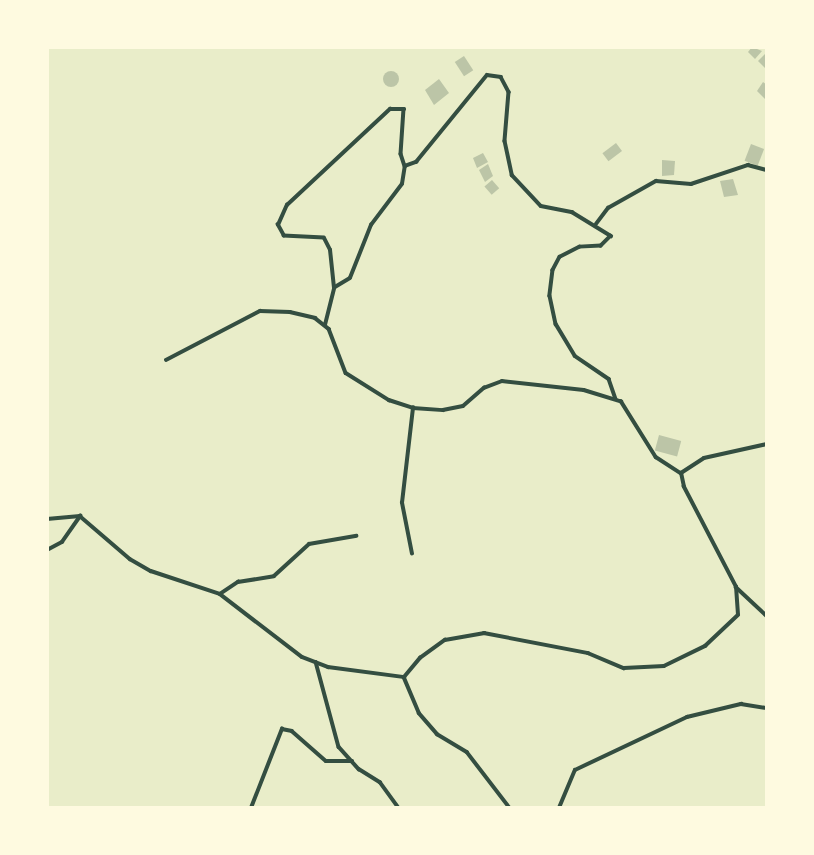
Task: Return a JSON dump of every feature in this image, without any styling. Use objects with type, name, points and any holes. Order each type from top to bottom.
[{"type":"street","points":[[405,166],[416,162],[487,75],[501,78],[509,92],[505,141],[512,175],[541,206],[572,212],[611,236],[601,246],[580,247],[560,257],[553,270],[550,296],[556,324],[575,356],[609,379],[616,399],[656,457],[681,473],[684,487],[736,587],[767,616]]},
{"type":"street","points":[[334,288],[350,278],[371,225],[402,184],[405,166],[401,155],[404,109],[390,109],[287,205],[278,225],[284,236],[324,238],[334,288],[325,325],[346,373],[390,400],[413,408],[463,406],[484,388],[502,381],[584,390],[616,399]]},
{"type":"street","points":[[595,225],[608,208],[656,181],[691,184],[748,165],[767,170]]},
{"type":"street","points":[[166,360],[260,312],[290,312],[325,325]]},
{"type":"street","points":[[412,554],[402,503],[413,408]]},
{"type":"street","points":[[681,473],[704,458],[767,443]]},
{"type":"street","points":[[47,519],[80,516],[130,559],[151,571],[220,594],[276,641],[316,662],[404,677]]},
{"type":"street","points":[[47,550],[62,542],[80,516]]},
{"type":"street","points":[[220,594],[238,582],[274,576],[309,544],[356,536]]},
{"type":"street","points":[[404,677],[420,658],[445,640],[484,633],[588,653],[624,668],[664,667],[705,646],[737,615],[736,587]]},
{"type":"street","points":[[316,662],[339,747],[352,761],[380,782],[400,808]]},
{"type":"street","points":[[404,677],[419,713],[437,734],[467,752],[510,808]]},
{"type":"street","points":[[559,808],[575,770],[687,717],[741,704],[767,708]]},
{"type":"street","points":[[250,808],[282,729],[292,731],[326,761],[352,761]]},
{"type":"building","points":[[752,47],[762,51],[755,59],[748,52]]},
{"type":"building","points":[[767,52],[767,70],[758,61]]},
{"type":"building","points":[[464,56],[473,70],[464,76],[455,62]]},
{"type":"building","points":[[391,71],[397,73],[397,85],[391,87],[385,85],[383,79],[385,73]]},
{"type":"building","points":[[439,79],[449,93],[434,105],[425,90]]},
{"type":"building","points":[[763,82],[767,85],[767,101],[757,91]]},
{"type":"building","points":[[616,143],[622,151],[608,161],[602,153]]},
{"type":"building","points":[[751,144],[764,149],[758,166],[745,161]]},
{"type":"building","points":[[483,153],[488,162],[477,168],[473,158]]},
{"type":"building","points":[[662,160],[675,161],[674,175],[662,176]]},
{"type":"building","points":[[488,164],[493,176],[485,182],[479,170]]},
{"type":"building","points":[[733,179],[738,195],[724,197],[720,181]]},
{"type":"building","points":[[492,180],[499,188],[492,195],[484,187]]},
{"type":"building","points":[[659,435],[681,441],[677,456],[655,450]]}]
